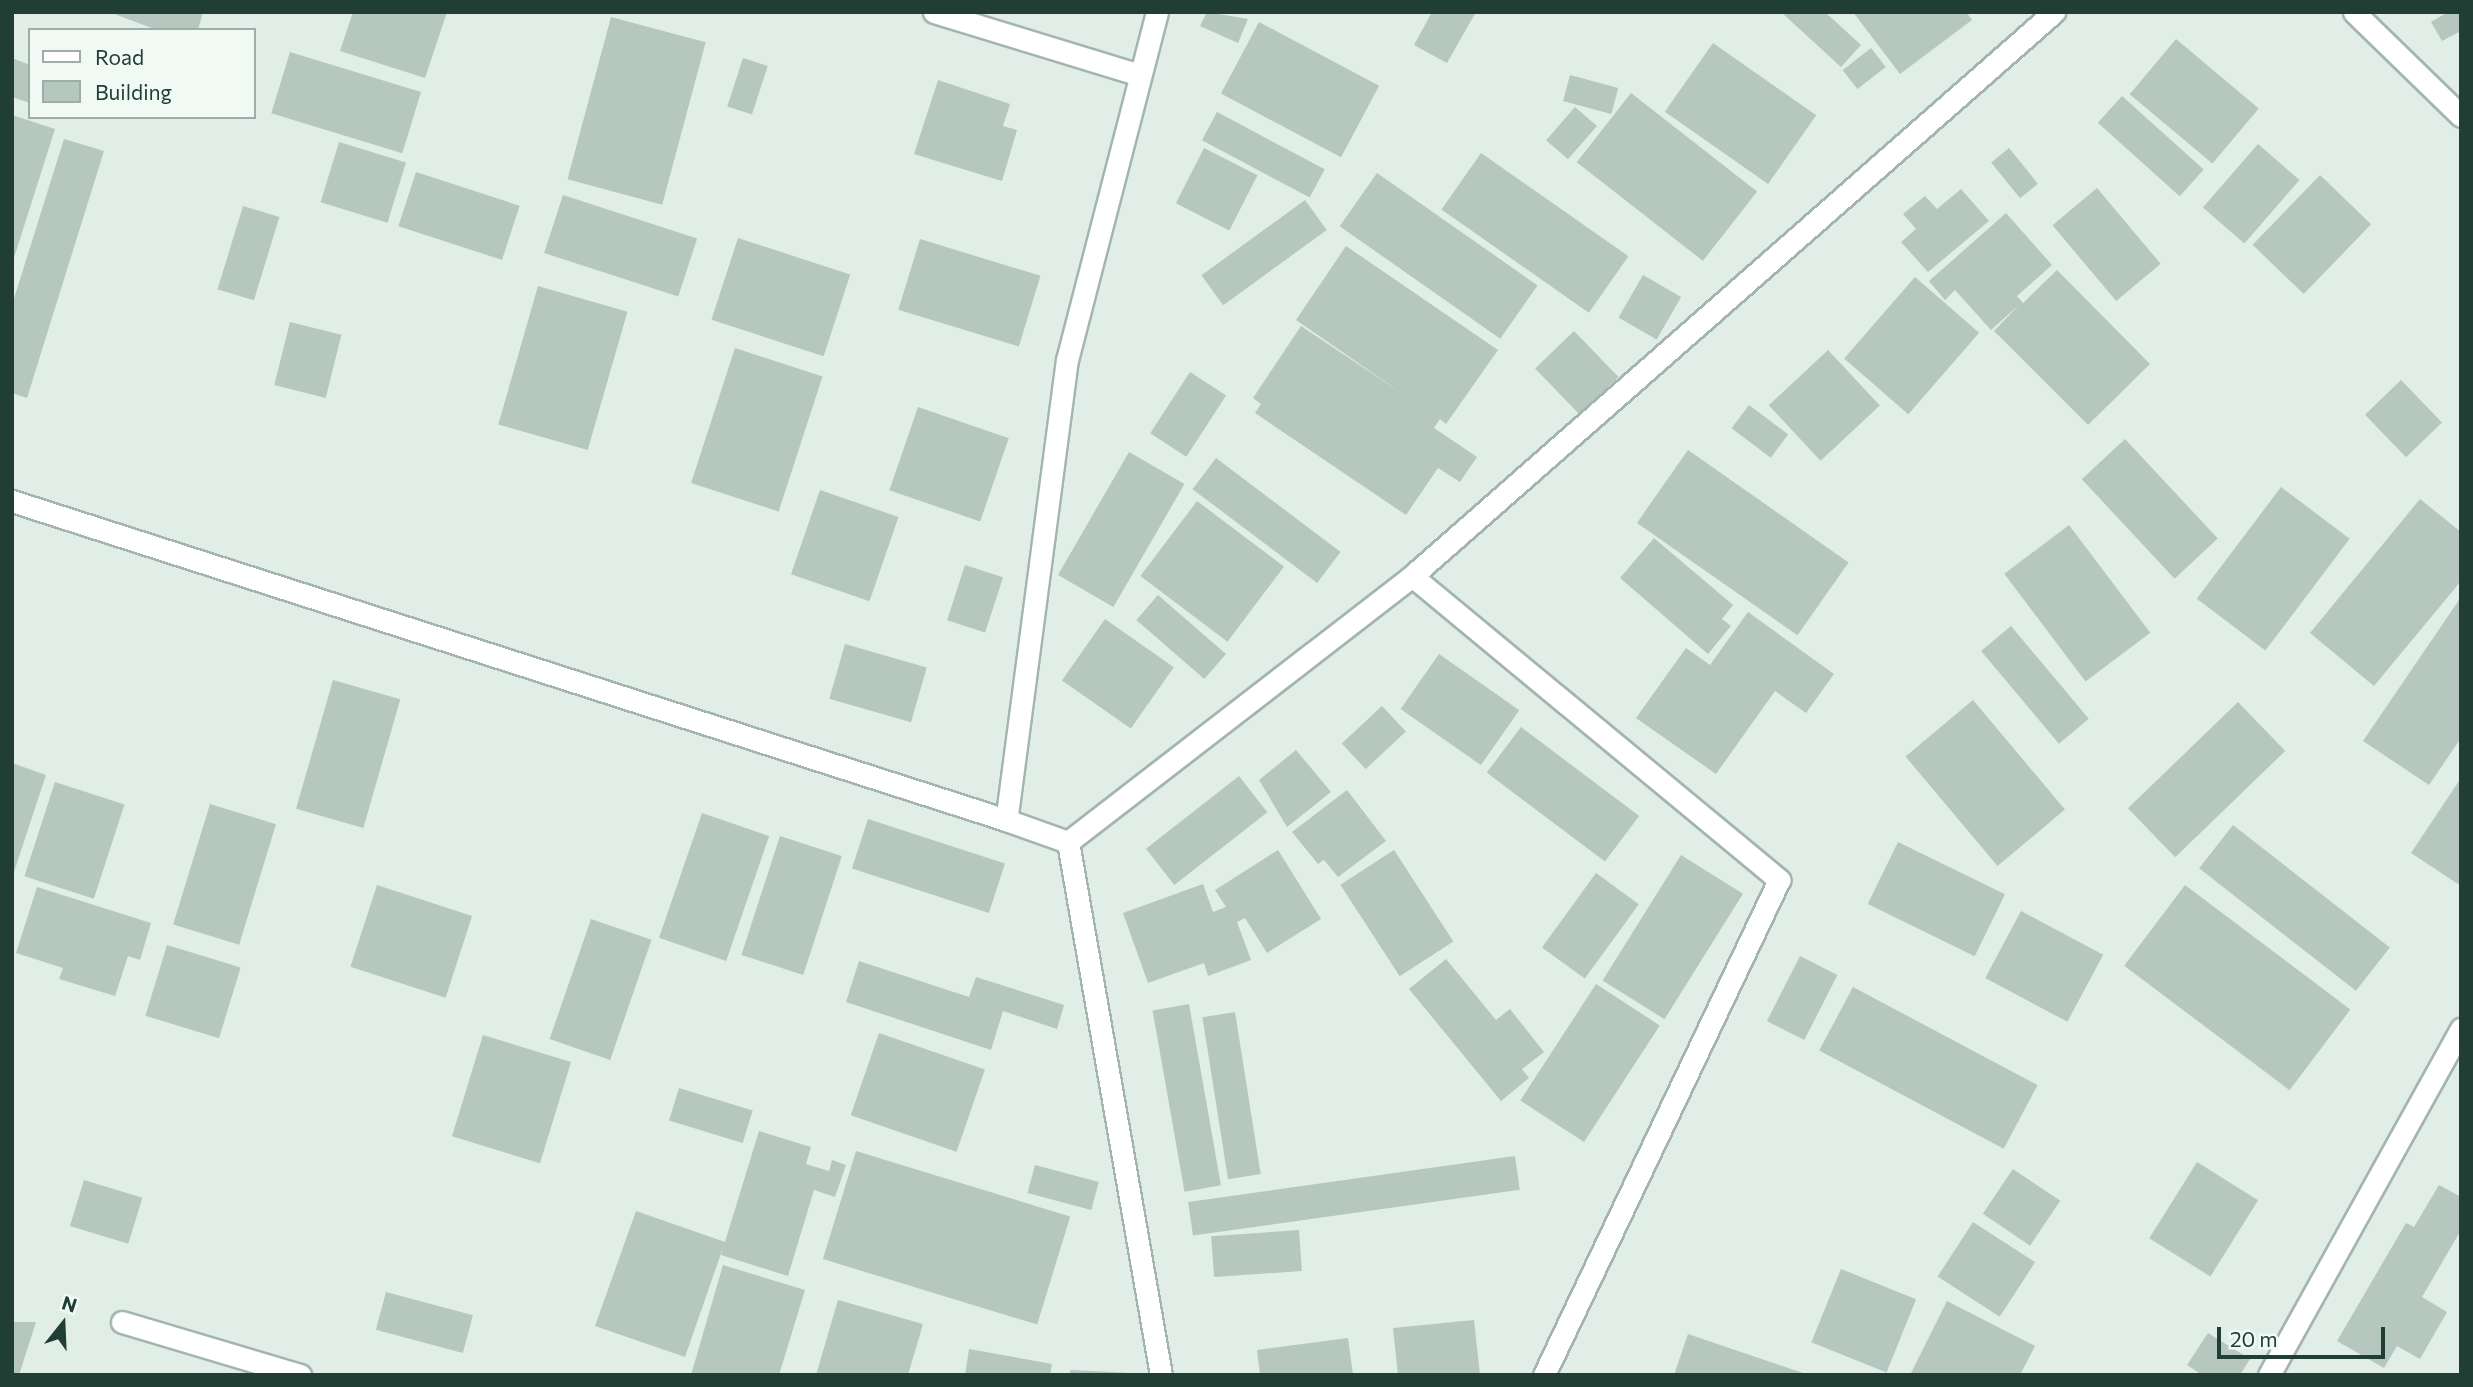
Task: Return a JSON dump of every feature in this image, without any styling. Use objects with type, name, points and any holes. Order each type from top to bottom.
[{"type":"street","points":[[934,12],[1140,75]]},
{"type":"street","points":[[1006,820],[1067,359],[1157,12]]},
{"type":"street","points":[[1068,842],[1412,576],[2054,12]]},
{"type":"street","points":[[2354,12],[2461,116]]},
{"type":"street","points":[[12,501],[1068,842]]},
{"type":"street","points":[[1412,576],[1779,880],[1544,1375]]},
{"type":"street","points":[[1068,842],[1161,1375]]},
{"type":"street","points":[[2269,1375],[2461,1029]]},
{"type":"street","points":[[122,1322],[300,1375]]},
{"type":"building","points":[[109,12],[203,12],[199,28],[152,28]]},
{"type":"building","points":[[353,12],[447,12],[425,78],[340,51]]},
{"type":"building","points":[[1207,12],[1248,19],[1238,43],[1200,26]]},
{"type":"building","points":[[1432,12],[1476,12],[1447,63],[1414,45]]},
{"type":"building","points":[[1781,12],[1825,12],[1861,45],[1841,67]]},
{"type":"building","points":[[1853,12],[1966,12],[1972,20],[1900,74]]},
{"type":"building","points":[[2448,12],[2461,12],[2461,31],[2442,41],[2431,22]]},
{"type":"building","points":[[611,17],[706,42],[662,205],[568,179]]},
{"type":"building","points":[[1259,22],[1379,86],[1341,157],[1221,94]]},
{"type":"building","points":[[2176,39],[2259,108],[2212,164],[2130,94]]},
{"type":"building","points":[[1713,43],[1816,115],[1768,184],[1665,112]]},
{"type":"building","points":[[1871,48],[1886,67],[1857,89],[1843,70]]},
{"type":"building","points":[[290,52],[421,92],[402,153],[271,113]]},
{"type":"building","points":[[12,58],[28,64],[28,102],[12,97]]},
{"type":"building","points":[[743,58],[768,66],[752,115],[727,107]]},
{"type":"building","points":[[1570,75],[1618,88],[1611,114],[1563,101]]},
{"type":"building","points":[[938,80],[1010,104],[1003,126],[1017,130],[1002,181],[914,154]]},
{"type":"building","points":[[1631,93],[1757,192],[1703,261],[1577,162]]},
{"type":"building","points":[[2122,96],[2204,170],[2180,196],[2098,123]]},
{"type":"building","points":[[1575,107],[1597,126],[1568,159],[1546,140]]},
{"type":"building","points":[[1217,112],[1325,169],[1310,198],[1202,140]]},
{"type":"building","points":[[12,115],[55,129],[13,261],[12,261]]},
{"type":"building","points":[[64,139],[104,151],[27,398],[12,393],[12,305]]},
{"type":"building","points":[[339,142],[406,162],[388,223],[321,202]]},
{"type":"building","points":[[2258,144],[2300,180],[2244,243],[2203,207]]},
{"type":"building","points":[[1204,148],[1257,175],[1229,230],[1176,203]]},
{"type":"building","points":[[2009,148],[2038,184],[2020,198],[1991,162]]},
{"type":"building","points":[[1481,153],[1628,256],[1589,313],[1441,210]]},
{"type":"building","points":[[416,172],[520,206],[502,260],[398,226]]},
{"type":"building","points":[[1377,173],[1538,285],[1500,339],[1340,226]]},
{"type":"building","points":[[2320,175],[2371,224],[2304,294],[2253,245]]},
{"type":"building","points":[[2097,188],[2161,264],[2116,301],[2053,225]]},
{"type":"building","points":[[1961,189],[1989,221],[1928,272],[1901,242],[1916,229],[1903,214],[1925,196],[1937,209]]},
{"type":"building","points":[[563,195],[697,239],[678,297],[544,253]]},
{"type":"building","points":[[1305,200],[1327,230],[1223,305],[1201,275]]},
{"type":"building","points":[[243,206],[279,217],[254,300],[218,289]]},
{"type":"building","points":[[2006,213],[2052,265],[2017,296],[2023,303],[2057,270],[2150,364],[2088,425],[1994,331],[2020,304],[1991,330],[1955,290],[1945,300],[1929,281]]},
{"type":"building","points":[[738,238],[850,274],[824,356],[711,320]]},
{"type":"building","points":[[920,239],[1040,276],[1019,347],[898,310]]},
{"type":"building","points":[[1346,246],[1498,350],[1446,424],[1440,419],[1434,428],[1477,457],[1460,482],[1438,468],[1406,515],[1255,413],[1261,404],[1253,398],[1301,326],[1403,394],[1296,320]]},
{"type":"building","points":[[1643,275],[1681,297],[1657,339],[1618,317]]},
{"type":"building","points":[[1915,277],[1979,333],[1908,414],[1844,359]]},
{"type":"building","points":[[538,286],[627,312],[588,450],[498,424]]},
{"type":"building","points":[[290,322],[341,335],[326,398],[274,385]]},
{"type":"building","points":[[1574,331],[1618,377],[1580,415],[1535,369]]},
{"type":"building","points":[[735,348],[822,376],[779,511],[691,483]]},
{"type":"building","points":[[1828,350],[1880,406],[1821,461],[1769,405]]},
{"type":"building","points":[[1190,372],[1226,395],[1186,457],[1150,433]]},
{"type":"building","points":[[2401,380],[2442,422],[2406,457],[2365,415]]},
{"type":"building","points":[[1749,405],[1788,434],[1771,458],[1732,428]]},
{"type":"building","points":[[918,407],[1009,438],[980,521],[889,490]]},
{"type":"building","points":[[2125,439],[2218,538],[2175,579],[2082,479]]},
{"type":"building","points":[[1688,450],[1849,562],[1798,635],[1637,523]]},
{"type":"building","points":[[1129,452],[1184,484],[1113,607],[1058,575]]},
{"type":"building","points":[[1216,458],[1341,552],[1317,583],[1193,489]]},
{"type":"building","points":[[2281,487],[2350,539],[2265,651],[2197,599]]},
{"type":"building","points":[[820,490],[898,517],[870,601],[791,574]]},
{"type":"building","points":[[2420,499],[2461,532],[2461,581],[2374,686],[2310,633]]},
{"type":"building","points":[[1197,501],[1284,567],[1227,642],[1140,576]]},
{"type":"building","points":[[2069,525],[2150,633],[2086,682],[2004,574]]},
{"type":"building","points":[[1654,538],[1733,605],[1722,619],[1731,626],[1708,654],[1620,578]]},
{"type":"building","points":[[965,565],[1003,577],[985,633],[947,620]]},
{"type":"building","points":[[1158,595],[1226,654],[1204,679],[1136,620]]},
{"type":"building","points":[[2461,597],[2461,738],[2429,785],[2363,741]]},
{"type":"building","points":[[1748,612],[1834,674],[1806,713],[1775,691],[1716,774],[1636,718],[1686,648],[1710,665]]},
{"type":"building","points":[[1105,619],[1174,667],[1131,729],[1062,680]]},
{"type":"building","points":[[2011,626],[2089,719],[2059,744],[1981,651]]},
{"type":"building","points":[[845,644],[927,667],[911,722],[829,699]]},
{"type":"building","points":[[1439,654],[1519,710],[1481,765],[1401,709]]},
{"type":"building","points":[[333,680],[400,699],[363,828],[296,809]]},
{"type":"building","points":[[1973,700],[2065,810],[1998,866],[1906,757]]},
{"type":"building","points":[[2238,702],[2285,751],[2175,857],[2128,808]]},
{"type":"building","points":[[1382,706],[1406,732],[1366,769],[1342,744]]},
{"type":"building","points":[[1521,727],[1639,816],[1605,862],[1487,773]]},
{"type":"building","points":[[1296,750],[1331,792],[1287,827],[1259,780]]},
{"type":"building","points":[[12,763],[46,775],[13,875],[12,875]]},
{"type":"building","points":[[1239,776],[1267,812],[1174,885],[1146,849]]},
{"type":"building","points":[[2461,778],[2461,886],[2411,853]]},
{"type":"building","points":[[55,782],[124,805],[94,899],[24,876]]},
{"type":"building","points":[[1347,790],[1386,841],[1338,877],[1324,860],[1318,864],[1292,832]]},
{"type":"building","points":[[210,804],[276,824],[239,945],[173,924]]},
{"type":"building","points":[[702,813],[769,836],[726,961],[659,938]]},
{"type":"building","points":[[868,819],[1005,863],[989,913],[852,868]]},
{"type":"building","points":[[2233,825],[2390,948],[2356,991],[2199,868]]},
{"type":"building","points":[[780,836],[842,856],[803,975],[741,955]]},
{"type":"building","points":[[1898,842],[2005,894],[1975,956],[1868,904]]},
{"type":"building","points":[[1278,850],[1321,919],[1267,953],[1245,918],[1237,922],[1251,960],[1208,976],[1204,963],[1148,983],[1123,913],[1203,884],[1213,912],[1226,907],[1215,890]]},
{"type":"building","points":[[1394,850],[1453,941],[1400,976],[1340,885]]},
{"type":"building","points":[[1681,855],[1743,894],[1664,1019],[1603,981]]},
{"type":"building","points":[[1596,873],[1639,904],[1585,979],[1542,947]]},
{"type":"building","points":[[377,885],[472,916],[446,998],[350,967]]},
{"type":"building","points":[[2185,885],[2350,1010],[2290,1090],[2124,966]]},
{"type":"building","points":[[37,887],[151,923],[140,960],[128,956],[115,996],[59,979],[63,968],[16,953]]},
{"type":"building","points":[[2021,911],[2103,955],[2067,1022],[1985,978]]},
{"type":"building","points":[[591,919],[652,940],[610,1060],[550,1039]]},
{"type":"building","points":[[167,945],[241,968],[219,1038],[145,1016]]},
{"type":"building","points":[[1800,956],[1837,975],[1804,1040],[1767,1021]]},
{"type":"building","points":[[1446,959],[1496,1020],[1510,1009],[1544,1052],[1522,1069],[1529,1078],[1501,1101],[1409,989]]},
{"type":"building","points":[[859,961],[969,997],[976,977],[1064,1005],[1057,1029],[1003,1011],[991,1050],[846,1002]]},
{"type":"building","points":[[1596,984],[1660,1025],[1584,1142],[1520,1101]]},
{"type":"building","points":[[1853,987],[2038,1085],[2004,1149],[1819,1051]]},
{"type":"building","points":[[1189,1004],[1221,1185],[1185,1192],[1153,1010]]},
{"type":"building","points":[[1235,1012],[1261,1174],[1228,1179],[1202,1017]]},
{"type":"building","points":[[879,1033],[985,1069],[957,1152],[851,1115]]},
{"type":"building","points":[[483,1035],[571,1062],[540,1163],[452,1136]]},
{"type":"building","points":[[679,1088],[753,1111],[743,1143],[669,1121]]},
{"type":"building","points":[[759,1131],[811,1147],[806,1164],[829,1171],[832,1160],[846,1165],[835,1197],[814,1190],[788,1276],[721,1255],[724,1245],[685,1357],[595,1326],[636,1211],[725,1242]]},
{"type":"building","points":[[856,1151],[1070,1216],[1037,1325],[823,1259]]},
{"type":"building","points":[[1515,1156],[1520,1190],[1193,1236],[1188,1202]]},
{"type":"building","points":[[2197,1162],[2258,1200],[2210,1276],[2149,1238]]},
{"type":"building","points":[[1035,1165],[1099,1182],[1091,1210],[1027,1193]]},
{"type":"building","points":[[2013,1169],[2060,1201],[2030,1246],[1983,1214]]},
{"type":"building","points":[[84,1180],[142,1198],[128,1244],[70,1226]]},
{"type":"building","points":[[2439,1185],[2461,1197],[2461,1230],[2422,1297],[2447,1312],[2420,1359],[2397,1346],[2384,1368],[2337,1341],[2406,1223],[2414,1227]]},
{"type":"building","points":[[1973,1222],[2035,1262],[2000,1317],[1938,1277]]},
{"type":"building","points":[[1299,1230],[1302,1271],[1214,1277],[1211,1236]]},
{"type":"building","points":[[723,1265],[805,1290],[779,1375],[691,1375]]},
{"type":"building","points":[[1841,1269],[1916,1299],[1887,1373],[1811,1342]]},
{"type":"building","points":[[386,1292],[473,1315],[463,1353],[376,1330]]},
{"type":"building","points":[[838,1300],[923,1324],[908,1375],[816,1375]]},
{"type":"building","points":[[1947,1301],[2035,1346],[2020,1375],[1910,1375]]},
{"type":"building","points":[[1474,1320],[1480,1375],[1398,1375],[1393,1328]]},
{"type":"building","points":[[12,1322],[36,1322],[19,1375],[12,1375]]},
{"type":"building","points":[[2208,1333],[2250,1359],[2240,1375],[2202,1375],[2187,1365]]},
{"type":"building","points":[[1688,1334],[1806,1374],[1674,1375]]},
{"type":"building","points":[[1348,1338],[1353,1375],[1260,1375],[1257,1350]]},
{"type":"building","points":[[969,1349],[1052,1364],[1050,1375],[965,1375]]},
{"type":"building","points":[[1070,1370],[1131,1373],[1131,1375],[1070,1375]]}]
